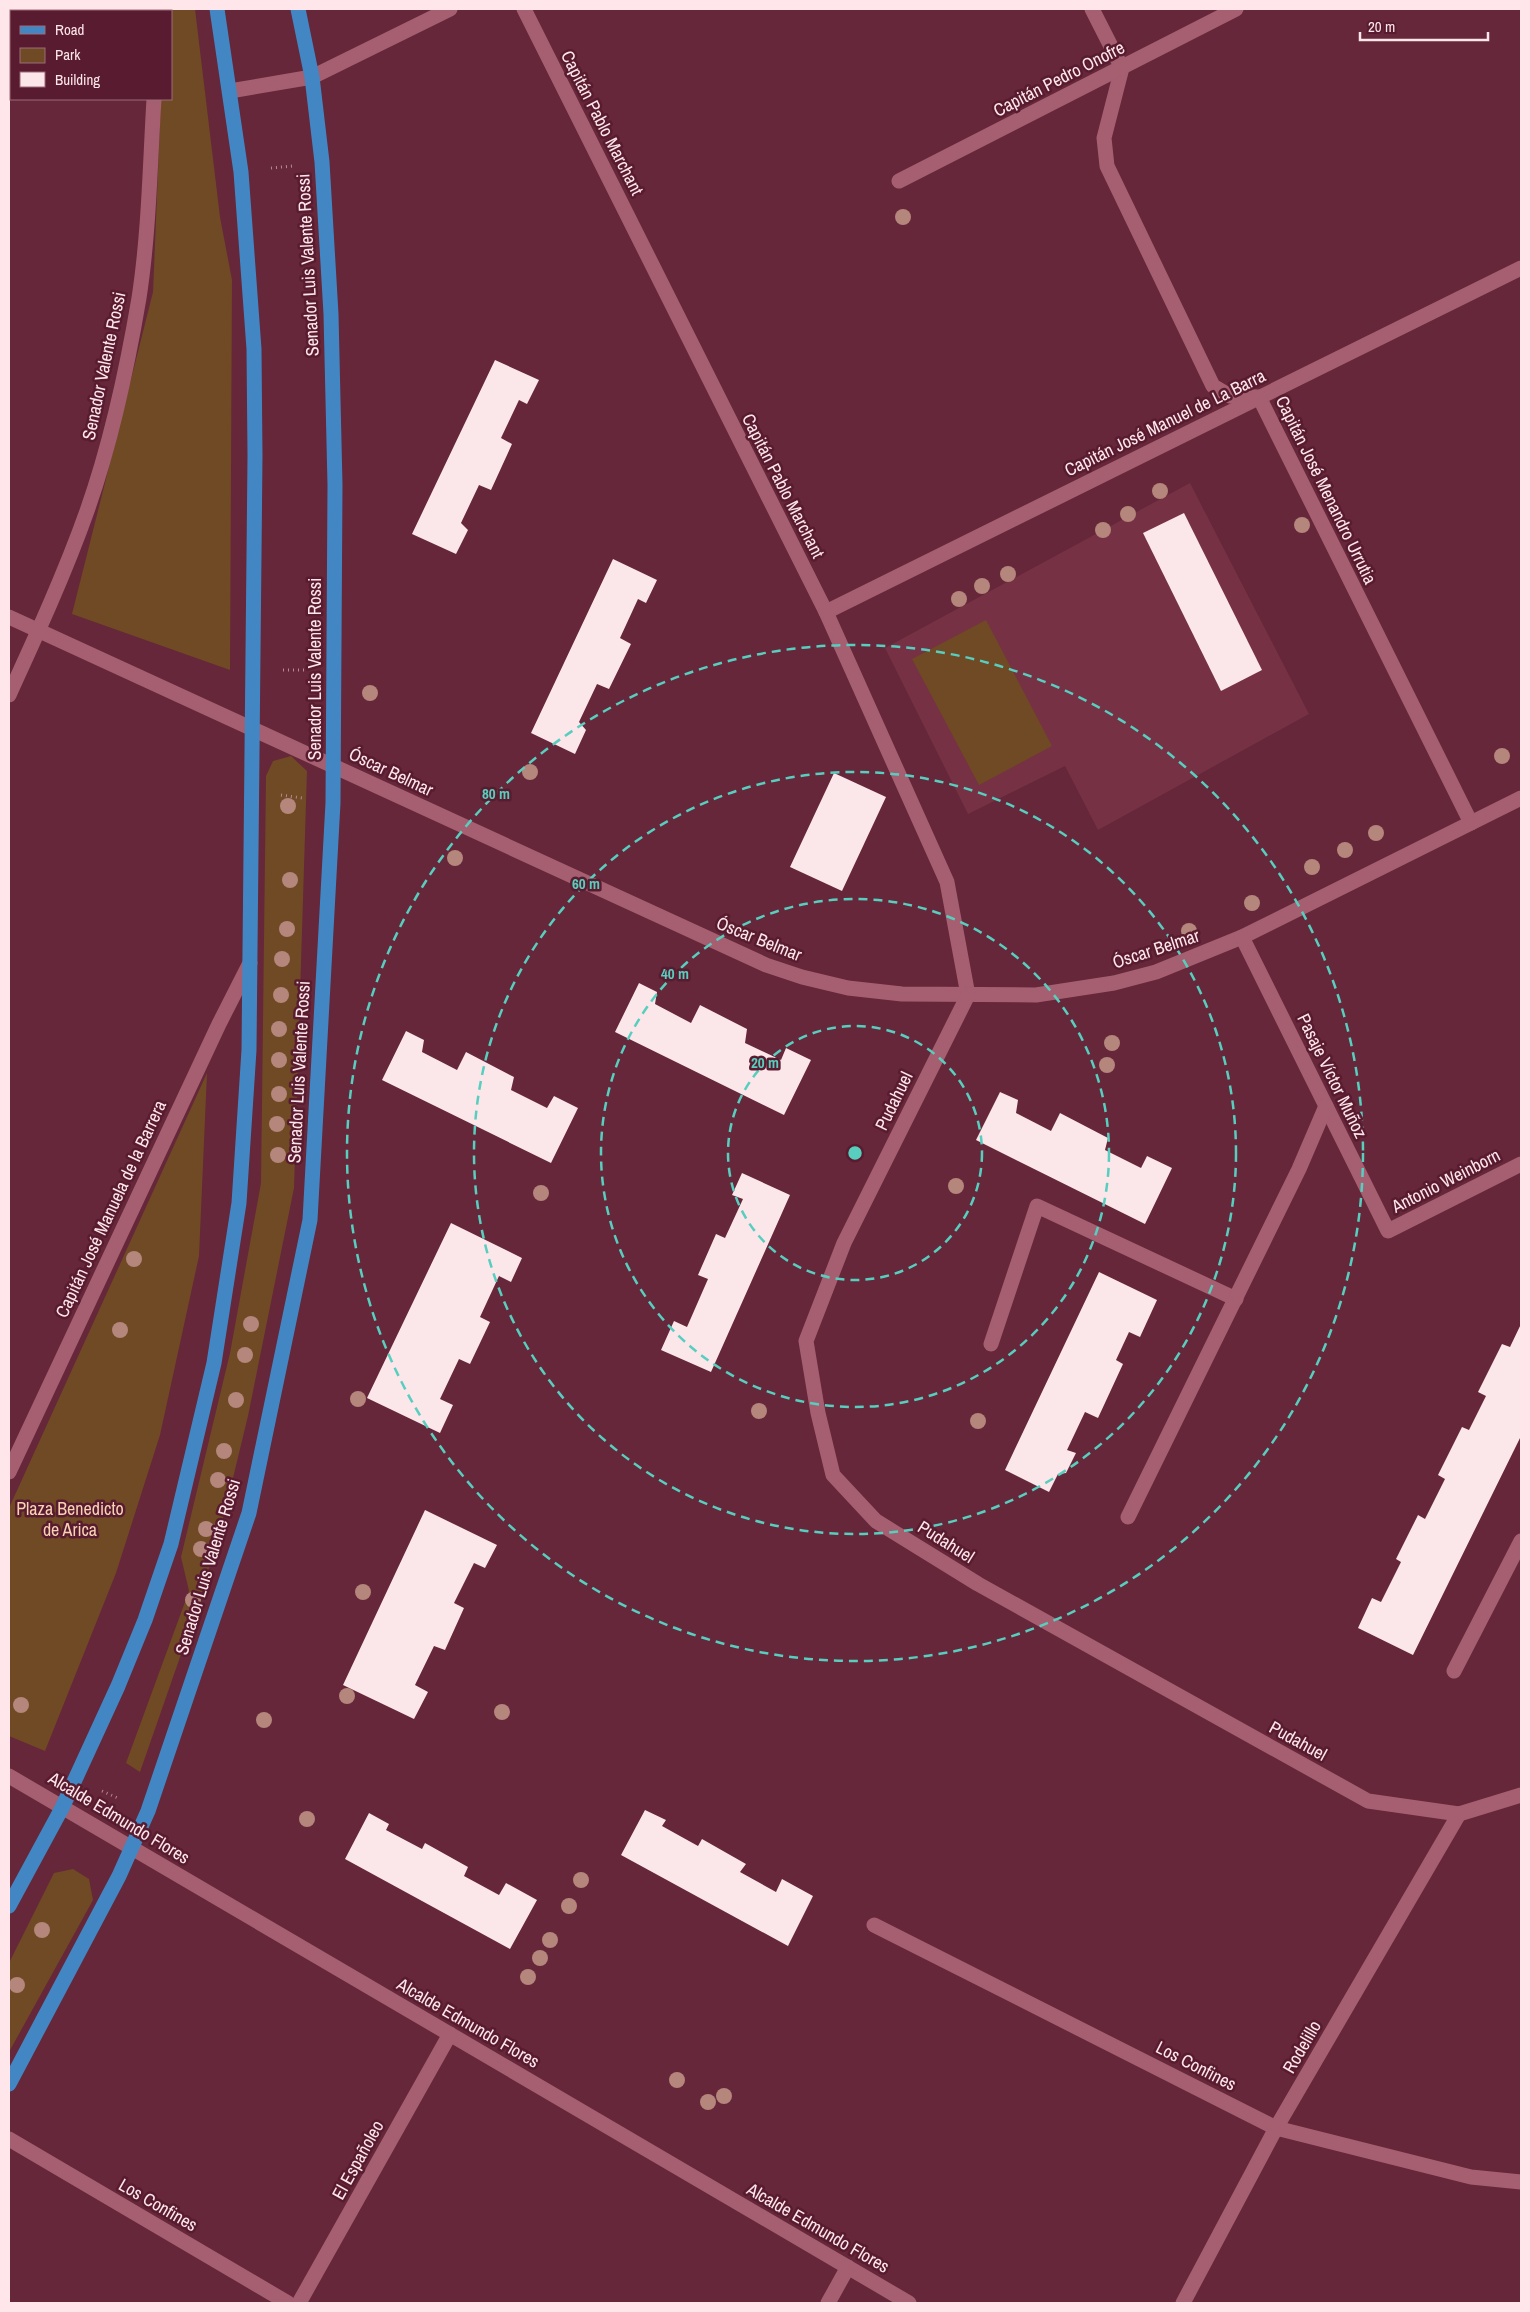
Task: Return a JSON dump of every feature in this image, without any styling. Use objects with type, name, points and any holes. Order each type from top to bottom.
[{"type":"main road","points":[[9,1906],[62,1808],[118,1686],[145,1620],[168,1552],[214,1363],[240,1203],[249,1050],[256,456],[254,348],[241,172],[217,9]]},
{"type":"main road","name":"Senador Luis Valente Rossi","points":[[9,2084],[119,1876],[148,1811],[249,1513],[310,1220],[333,803],[335,485],[331,333],[322,162],[312,77],[298,9]]},
{"type":"street","points":[[230,91],[312,77],[450,9]]},
{"type":"street","name":"Capitán Pablo Marchant","points":[[524,9],[826,612],[947,882],[968,995]]},
{"type":"street","points":[[1092,9],[1122,68]]},
{"type":"street","name":"Capitán Pedro Onofre","points":[[899,182],[1236,9]]},
{"type":"street","name":"Capitán José Menandro Urrutia","points":[[1122,68],[1104,138],[1107,166],[1213,386],[1230,396],[1259,398],[1471,823]]},
{"type":"street","name":"Senador Valente Rossi","points":[[9,695],[39,630],[87,510],[123,377],[139,297],[148,201],[154,100]]},
{"type":"street","name":"Capitán José Manuel de La Barra","points":[[826,612],[1521,268]]},
{"type":"street","name":"Óscar Belmar","points":[[9,617],[766,965],[802,977],[848,988],[902,994],[1036,995],[1114,983],[1156,972],[1242,938],[1521,798]]},
{"type":"street","name":"Pasaje Víctor Muñoz","points":[[1242,938],[1388,1231]]},
{"type":"street","name":"Capitán José Manuela de la Barrera","points":[[9,1472],[211,1041],[250,963]]},
{"type":"street","name":"Pudahuel","points":[[968,995],[844,1243],[806,1341],[818,1413],[833,1475],[876,1520],[978,1584],[1368,1801],[1459,1814],[1521,1795]]},
{"type":"street","points":[[1128,1517],[1299,1169],[1326,1106]]},
{"type":"street","name":"Antonio Weinborn","points":[[1388,1231],[1521,1164]]},
{"type":"street","points":[[991,1344],[1037,1206],[1236,1298]]},
{"type":"street","points":[[1454,1670],[1521,1541]]},
{"type":"street","name":"Alcalde Edmundo Flores","points":[[9,1776],[908,2303]]},
{"type":"street","name":"Rodelillo","points":[[1183,2303],[1276,2128],[1459,1814]]},
{"type":"street","name":"Los Confines","points":[[874,1925],[1276,2128],[1471,2177],[1521,2182]]},
{"type":"street","name":"El Españoleo","points":[[299,2303],[450,2034]]},
{"type":"street","name":"Los Confines","points":[[9,2140],[288,2303]]},
{"type":"street","points":[[828,2303],[848,2267]]},
{"type":"path","points":[[241,172],[322,162]]},
{"type":"path","points":[[253,670],[335,670]]},
{"type":"path","points":[[251,790],[333,803]]},
{"type":"path","points":[[74,1779],[148,1811]]},
{"type":"shaded area","points":[[1190,483],[1309,714],[1098,830],[1065,766],[968,814],[885,648]]},
{"type":"green space","points":[[195,9],[220,217],[232,280],[230,670],[72,614],[153,292],[161,100],[172,100],[172,10],[165,10]]},
{"type":"green space","points":[[986,620],[1052,746],[979,785],[912,659]]},
{"type":"green space","points":[[291,756],[307,771],[294,1188],[248,1416],[226,1507],[202,1594],[140,1772],[126,1763],[189,1591],[181,1557],[230,1353],[261,1183],[266,776],[273,761]]},
{"type":"green space","name":"Plaza Benedicto de Arica","points":[[207,1073],[199,1256],[160,1435],[116,1573],[45,1751],[9,1736],[9,1508]]},
{"type":"green space","points":[[73,1869],[89,1879],[93,1900],[9,2052],[9,1963],[54,1873]]},
{"type":"building","points":[[495,360],[539,380],[527,404],[519,400],[501,438],[512,444],[491,490],[479,485],[461,523],[468,530],[456,554],[412,534]]},
{"type":"building","points":[[1184,513],[1262,670],[1221,691],[1143,533]]},
{"type":"building","points":[[613,559],[657,580],[646,603],[638,599],[620,638],[631,644],[609,689],[597,684],[579,722],[586,730],[575,754],[531,733]]},
{"type":"building","points":[[834,773],[886,797],[842,891],[790,867]]},
{"type":"building","points":[[639,983],[657,992],[655,1004],[691,1023],[700,1005],[747,1029],[745,1043],[781,1060],[786,1048],[811,1060],[784,1115],[615,1032]]},
{"type":"building","points":[[406,1031],[424,1040],[422,1052],[457,1070],[466,1052],[514,1077],[511,1090],[547,1108],[554,1096],[578,1108],[551,1163],[382,1080]]},
{"type":"building","points":[[1000,1092],[1018,1100],[1016,1113],[1051,1131],[1060,1113],[1108,1138],[1105,1150],[1141,1168],[1147,1156],[1172,1168],[1145,1224],[976,1140]]},
{"type":"building","points":[[742,1173],[790,1195],[711,1372],[661,1350],[674,1321],[687,1327],[708,1279],[698,1275],[716,1234],[725,1238],[743,1199],[732,1195]]},
{"type":"building","points":[[451,1223],[522,1258],[511,1282],[499,1276],[480,1317],[490,1322],[470,1364],[459,1359],[440,1399],[453,1405],[440,1433],[367,1398]]},
{"type":"building","points":[[1099,1272],[1157,1300],[1140,1337],[1129,1332],[1116,1360],[1123,1364],[1098,1418],[1085,1412],[1067,1450],[1076,1453],[1066,1473],[1058,1474],[1049,1492],[1005,1470]]},
{"type":"building","points":[[1521,1324],[1521,1436],[1413,1655],[1358,1628],[1372,1598],[1381,1602],[1401,1562],[1396,1559],[1418,1515],[1425,1519],[1445,1479],[1438,1475],[1462,1427],[1469,1430],[1486,1396],[1478,1392],[1502,1344],[1510,1347]]},
{"type":"building","points":[[425,1510],[497,1545],[485,1568],[474,1563],[454,1603],[464,1608],[445,1650],[434,1646],[415,1685],[428,1692],[414,1719],[343,1685]]},
{"type":"building","points":[[645,1810],[666,1820],[662,1826],[698,1846],[702,1839],[746,1864],[740,1872],[776,1892],[782,1879],[813,1896],[788,1946],[621,1855]]},
{"type":"building","points":[[369,1813],[389,1824],[386,1830],[422,1849],[425,1843],[468,1867],[464,1876],[499,1895],[506,1883],[537,1900],[510,1949],[345,1859]]}]
